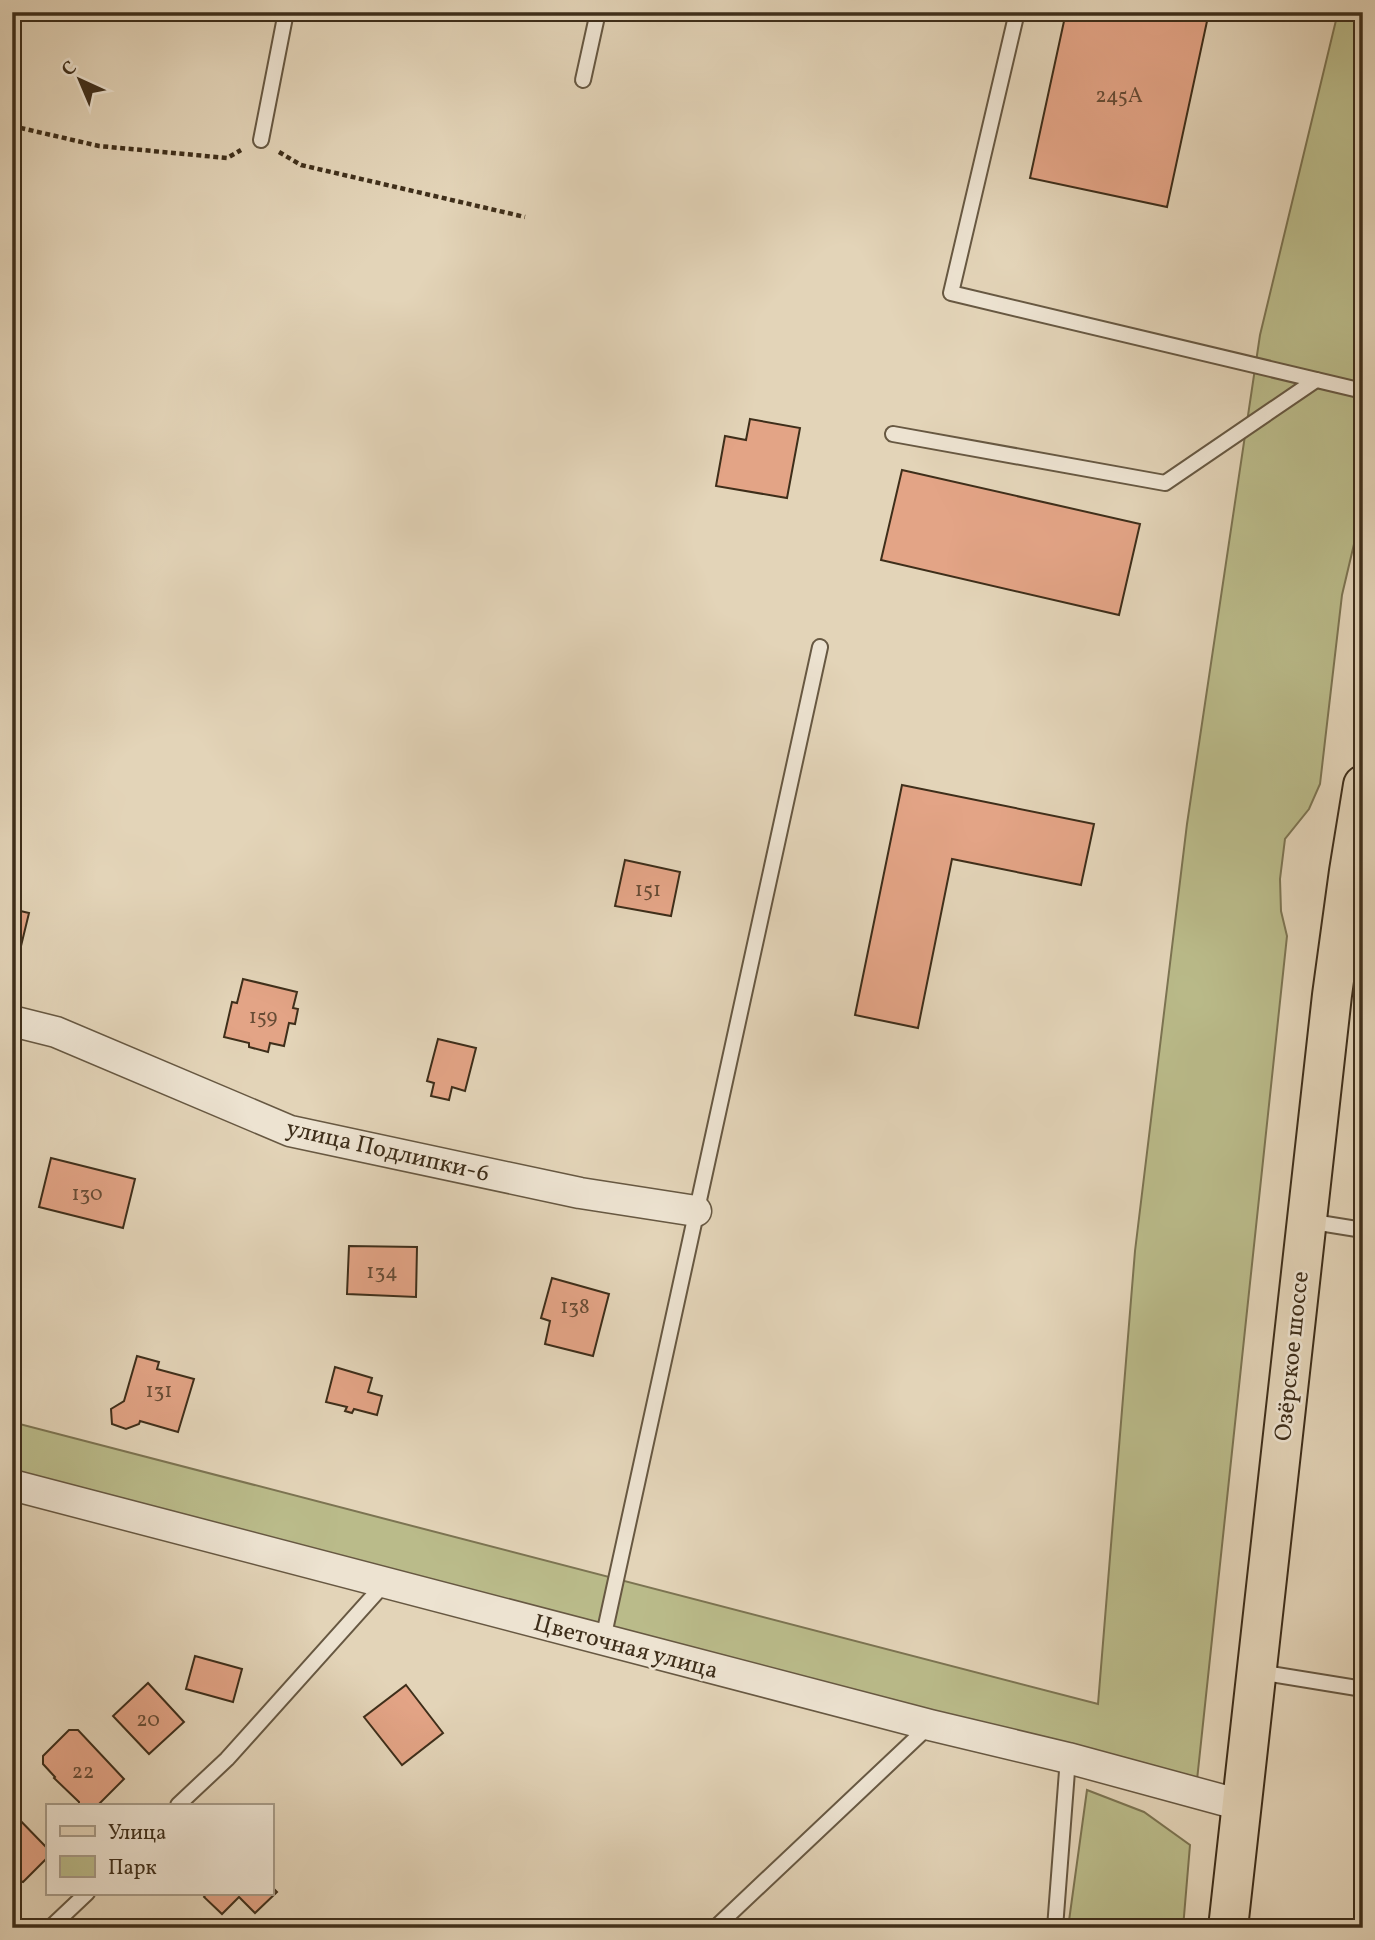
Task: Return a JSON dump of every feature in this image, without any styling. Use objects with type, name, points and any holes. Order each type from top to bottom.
[{"type":"main road","name":"Озёрское шоссе","points":[[1227,1928],[1334,981],[1363,785]]},
{"type":"street","name":"улица Подлипки-6","points":[[12,1021],[56,1032],[290,1131],[580,1193],[696,1211]]},
{"type":"street","name":"Цветочная улица","points":[[12,1485],[1241,1805]]},
{"type":"lane","points":[[261,140],[286,12]]},
{"type":"lane","points":[[583,80],[598,12]]},
{"type":"lane","points":[[1017,12],[951,293],[1363,391]]},
{"type":"lane","points":[[894,434],[1165,483],[1317,380]]},
{"type":"lane","points":[[603,1639],[820,647]]},
{"type":"lane","points":[[1306,1221],[1363,1230]]},
{"type":"lane","points":[[179,1804],[227,1759],[385,1583]]},
{"type":"lane","points":[[1256,1671],[1363,1689]]},
{"type":"lane","points":[[715,1928],[930,1725]]},
{"type":"lane","points":[[1055,1928],[1068,1758]]},
{"type":"lane","points":[[50,1928],[85,1895]]},
{"type":"path","points":[[12,126],[99,146],[227,158],[261,140],[302,165],[525,217]]},
{"type":"green space","points":[[1338,12],[1363,12],[1363,506],[1342,595],[1320,784],[1309,809],[1285,839],[1280,879],[1281,911],[1287,936],[1197,1780],[12,1475],[12,1422],[1098,1704],[1135,1251],[1187,824],[1260,335]]},
{"type":"green space","points":[[1087,1790],[1144,1812],[1190,1845],[1183,1928],[1068,1928]]},
{"type":"building","points":[[1066,12],[1209,12],[1167,207],[1030,178]]},
{"type":"building","points":[[750,419],[800,428],[787,498],[716,486],[725,436],[746,440]]},
{"type":"building","points":[[902,470],[1140,524],[1119,615],[881,560]]},
{"type":"building","points":[[902,785],[1094,824],[1081,885],[952,859],[918,1028],[855,1015]]},
{"type":"building","points":[[625,860],[680,872],[671,916],[615,906]]},
{"type":"building","points":[[12,909],[29,913],[13,979],[12,979]]},
{"type":"building","points":[[243,979],[297,992],[293,1008],[298,1009],[295,1024],[289,1023],[284,1046],[270,1043],[268,1052],[249,1047],[249,1043],[224,1037],[232,1002],[237,1003]]},
{"type":"building","points":[[438,1039],[476,1048],[465,1091],[452,1087],[449,1100],[431,1096],[434,1083],[427,1081]]},
{"type":"building","points":[[51,1158],[135,1179],[123,1228],[39,1207]]},
{"type":"building","points":[[12,1236],[20,1238],[13,1271],[12,1270]]},
{"type":"building","points":[[349,1246],[417,1247],[416,1297],[347,1294]]},
{"type":"building","points":[[552,1278],[609,1294],[593,1356],[545,1344],[550,1321],[541,1318]]},
{"type":"building","points":[[137,1356],[159,1362],[157,1369],[194,1379],[178,1432],[140,1421],[139,1424],[126,1429],[112,1424],[111,1409],[124,1401]]},
{"type":"building","points":[[335,1367],[372,1378],[368,1392],[382,1396],[377,1415],[354,1409],[352,1413],[345,1411],[347,1407],[326,1402]]},
{"type":"building","points":[[195,1656],[242,1669],[233,1702],[186,1689]]},
{"type":"building","points":[[148,1683],[184,1722],[149,1754],[113,1716]]},
{"type":"building","points":[[406,1685],[443,1733],[402,1765],[364,1717]]},
{"type":"building","points":[[69,1730],[78,1730],[124,1779],[99,1804],[79,1804],[43,1764],[43,1756]]},
{"type":"building","points":[[12,1812],[46,1847],[46,1859],[23,1882],[12,1878]]},
{"type":"building","points":[[273,1888],[277,1892],[255,1913],[239,1897],[222,1914],[204,1897],[273,1895]]}]
